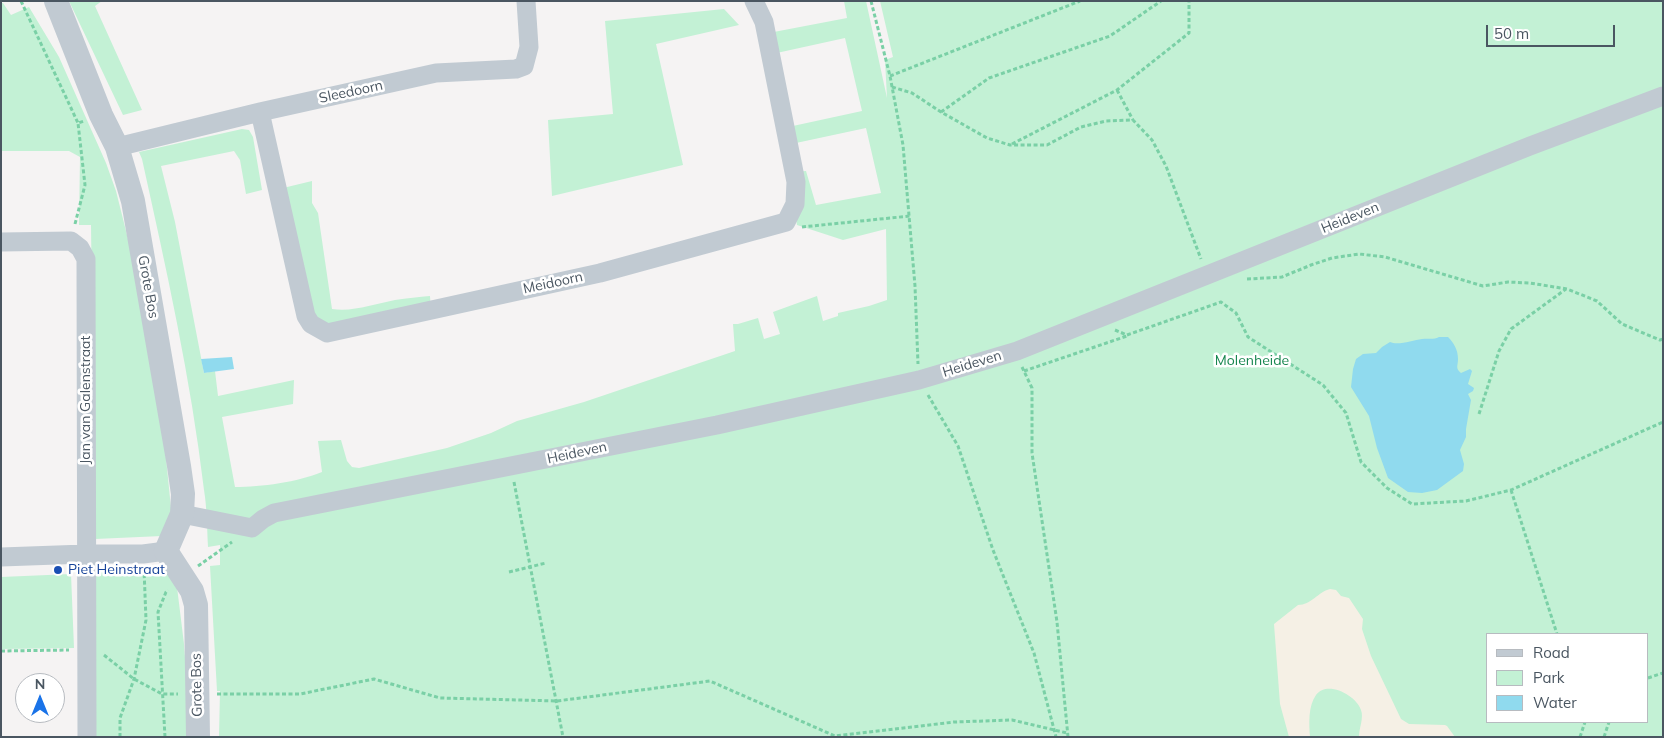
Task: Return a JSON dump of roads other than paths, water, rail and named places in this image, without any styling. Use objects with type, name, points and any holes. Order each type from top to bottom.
[{"type":"street","name":"Grote Bos","points":[[56,1],[101,115],[117,147],[133,201],[179,466],[182,494],[182,514],[154,552],[182,577],[192,591],[196,605],[198,737]]},
{"type":"street","name":"Sleedoorn","points":[[117,147],[260,112],[436,73],[516,69],[524,66],[529,47],[526,1]]},
{"type":"street","name":"Meidoorn","points":[[260,112],[306,316],[311,324],[327,333],[600,273],[786,222],[795,204],[796,182],[764,22],[754,1]]},
{"type":"street","name":"Heideven","points":[[182,514],[252,528],[274,513],[717,425],[919,380],[1016,351],[1521,150],[1663,96]]},
{"type":"street","name":"Jan van Galenstraat","points":[[1,242],[76,244],[86,259],[85,554]]},
{"type":"street","points":[[1,557],[154,552]]},
{"type":"street","points":[[85,554],[87,737]]},
{"type":"water","points":[[1448,337],[1454,344],[1458,359],[1458,370],[1461,373],[1470,369],[1472,371],[1468,384],[1474,388],[1468,394],[1471,400],[1466,437],[1460,450],[1464,464],[1463,471],[1437,490],[1422,493],[1408,492],[1388,478],[1377,448],[1369,416],[1351,387],[1353,369],[1356,359],[1363,354],[1376,353],[1390,342],[1401,343]]},
{"type":"water","points":[[232,357],[234,369],[204,373],[201,359]]},
{"type":"place","name":"Piet Heinstraat","points":[[58,570]]},
{"type":"park label","name":"Molenheide","points":[[1252,361]]}]
